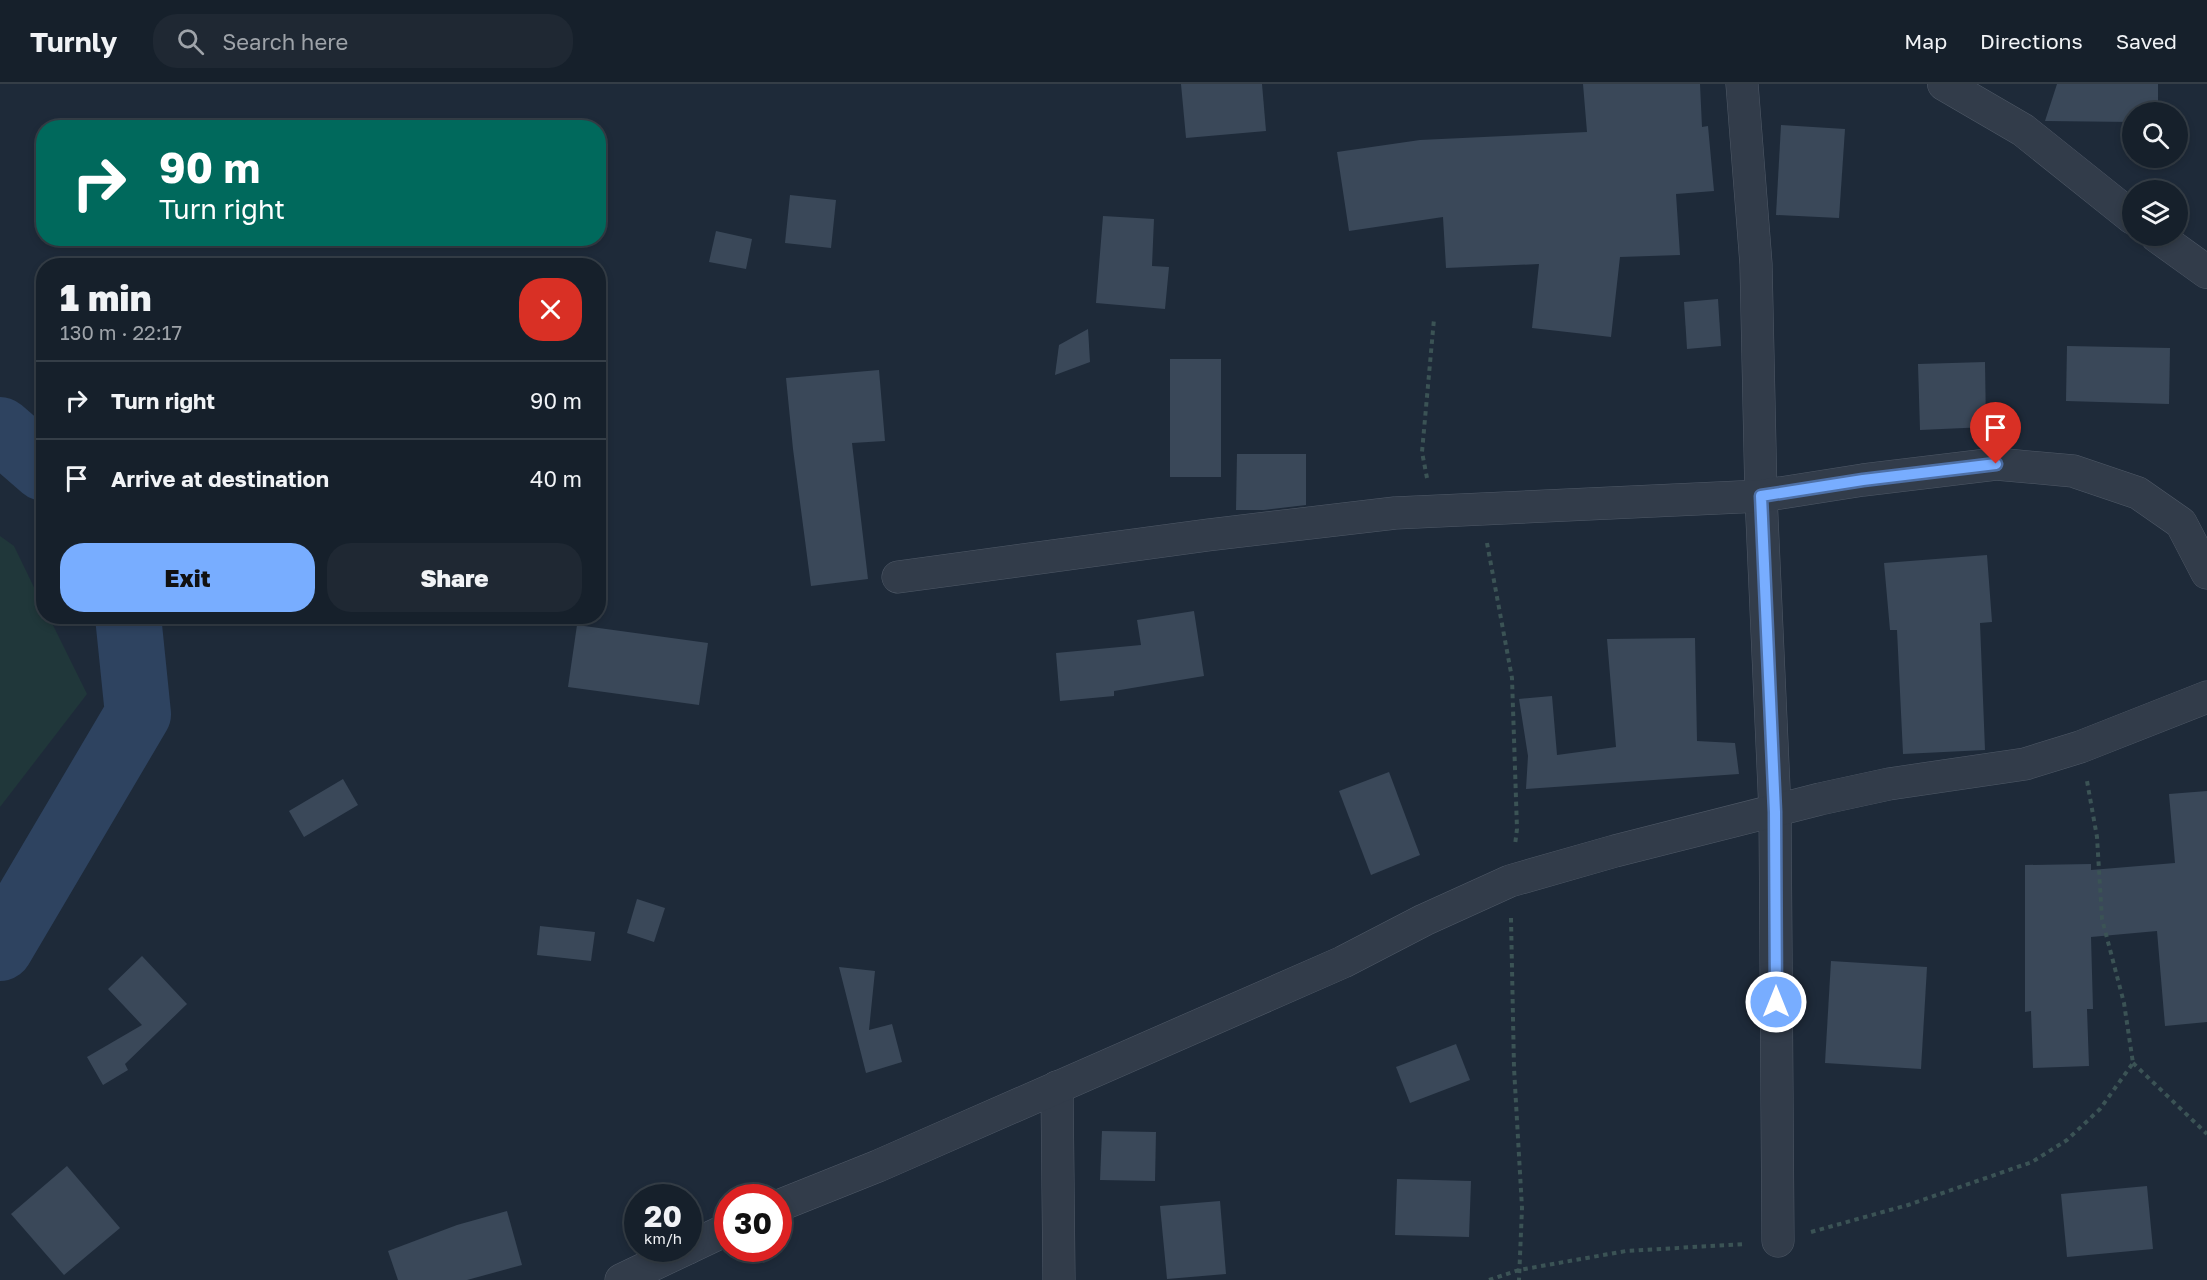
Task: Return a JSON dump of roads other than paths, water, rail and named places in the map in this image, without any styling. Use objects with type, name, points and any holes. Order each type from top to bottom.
[{"type":"street","points":[[1742,84],[1756,264],[1761,496],[1775,812],[1778,1241]]},
{"type":"street","points":[[1944,84],[2023,130],[2122,209]]},
{"type":"street","points":[[2171,246],[2207,272]]},
{"type":"street","points":[[898,577],[1208,535],[1395,513],[1761,496],[1863,480],[1996,464],[2073,471],[2138,493],[2181,523],[2207,573]]},
{"type":"street","points":[[792,1200],[878,1166],[1343,962],[1424,920],[1510,881],[1616,850],[1889,784],[2025,764],[2080,747],[2207,697]]},
{"type":"street","points":[[1057,1087],[1059,1280]]},
{"type":"street","points":[[621,1280],[659,1262]]},
{"type":"waterway","points":[[0,430],[36,461]]},
{"type":"waterway","points":[[0,948],[138,714],[129,624]]}]
